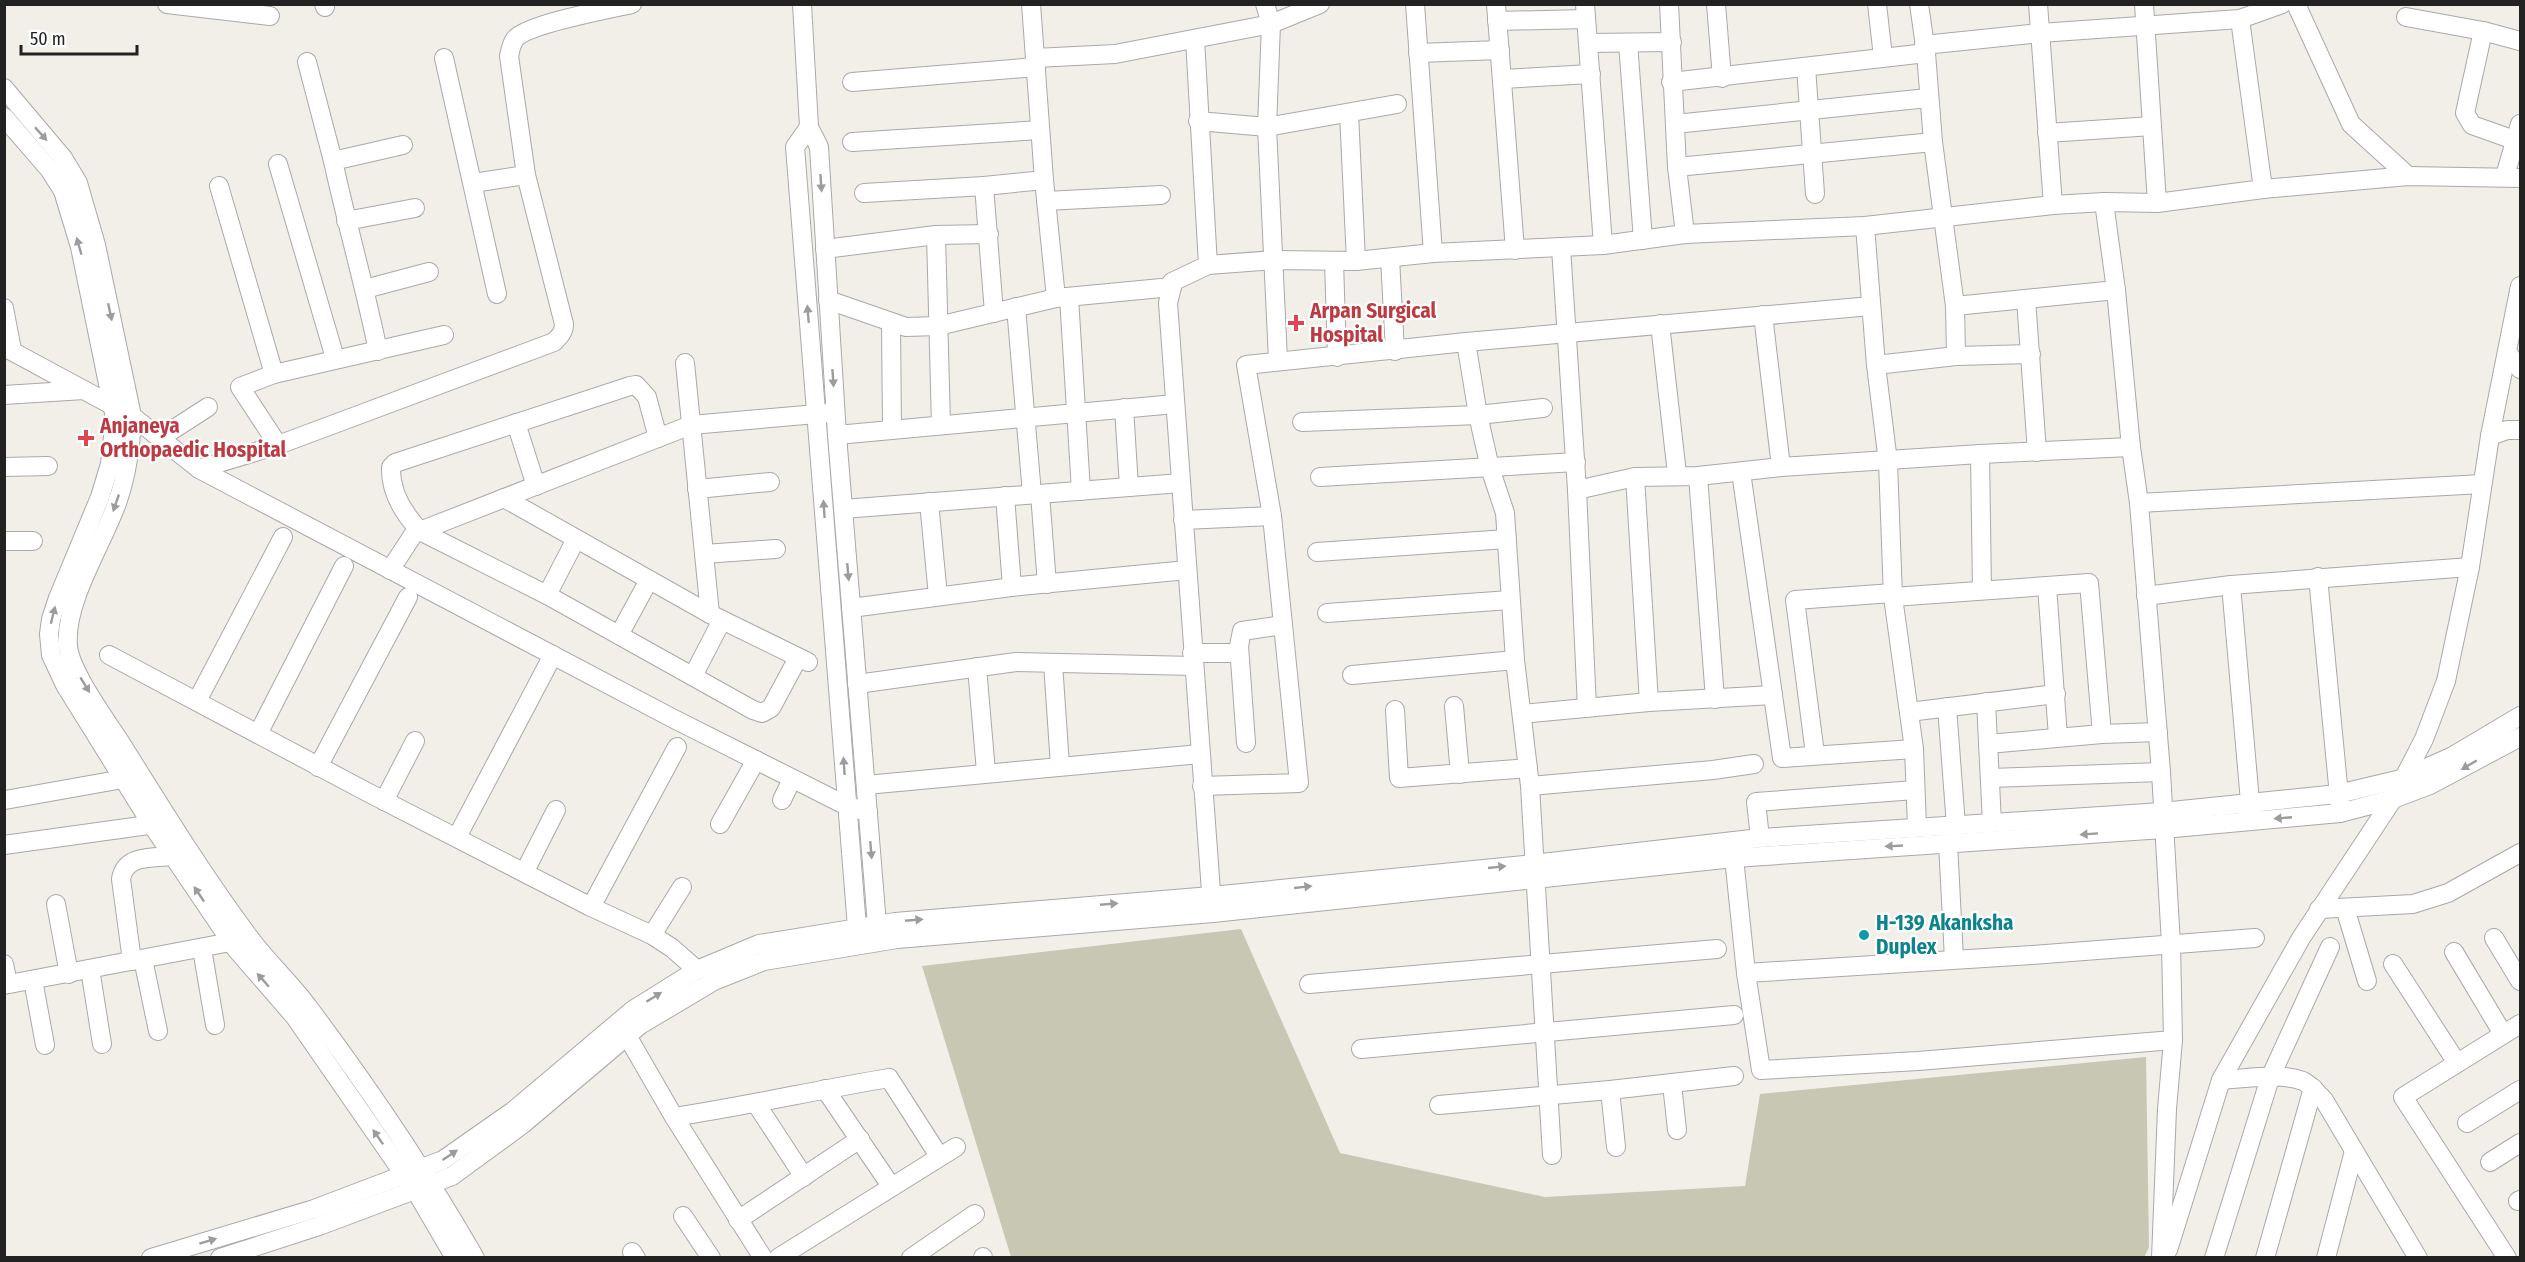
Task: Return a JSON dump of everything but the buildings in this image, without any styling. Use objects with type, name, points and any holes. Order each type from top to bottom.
[{"type":"street","points":[[167,4],[270,16]]},
{"type":"street","points":[[802,4],[809,127],[819,147],[837,435],[878,933]]},
{"type":"street","points":[[1031,4],[1046,201],[1063,297],[1076,412],[1081,491]]},
{"type":"street","points":[[1265,4],[1271,24],[1268,127],[1278,360]]},
{"type":"street","points":[[852,82],[1115,54],[1271,24],[1320,4]]},
{"type":"street","points":[[1415,4],[1432,253]]},
{"type":"street","points":[[1669,4],[1672,42],[1671,82],[1677,167],[1685,234]]},
{"type":"street","points":[[1716,4],[1722,78]]},
{"type":"street","points":[[1877,4],[1883,57]]},
{"type":"street","points":[[1919,4],[1942,219],[1955,306],[1956,356]]},
{"type":"street","points":[[2038,4],[2053,205]]},
{"type":"street","points":[[2144,4],[2157,203]]},
{"type":"street","points":[[1671,82],[1722,78],[1883,57],[2040,33],[2240,19],[2282,4]]},
{"type":"street","points":[[2296,4],[2351,124],[2408,176]]},
{"type":"street","points":[[199,469],[278,445],[554,342],[560,337],[564,324],[526,175],[509,56],[516,38],[566,12],[626,5]]},
{"type":"street","points":[[1515,250],[1497,13],[1586,12],[1603,245]]},
{"type":"street","points":[[2406,17],[2520,40]]},
{"type":"street","points":[[2240,19],[2263,189]]},
{"type":"street","points":[[1212,904],[1168,303],[1172,282],[1208,265],[1274,260],[1356,261],[1432,253],[1603,245],[1685,234],[1865,226],[2053,205],[2104,202],[2157,203],[2263,189],[2408,176],[2513,177],[2519,132],[2480,130],[2468,121],[2465,113],[2483,31]]},
{"type":"street","points":[[1195,39],[1208,265]]},
{"type":"street","points":[[1588,44],[1672,42]]},
{"type":"street","points":[[1628,43],[1643,240]]},
{"type":"street","points":[[1418,52],[1500,50]]},
{"type":"street","points":[[444,58],[497,294]]},
{"type":"street","points":[[307,62],[365,289],[378,351]]},
{"type":"street","points":[[1806,67],[1815,194]]},
{"type":"street","points":[[1502,79],[1591,75]]},
{"type":"street","points":[[4,88],[14,120],[63,190],[80,247],[112,405],[114,434],[110,464],[100,497],[58,598],[49,634],[51,655],[65,685],[123,779],[231,942],[295,1017],[475,1257]]},
{"type":"street","points":[[1675,124],[1928,98]]},
{"type":"street","points":[[1198,121],[1268,127],[1397,104]]},
{"type":"street","points":[[1348,113],[1356,261]]},
{"type":"street","points":[[14,120],[63,158],[78,183],[104,243],[132,417],[127,468],[117,503],[68,622],[68,650],[80,677],[171,822],[249,938],[308,1007],[418,1179],[455,1257]]},
{"type":"street","points":[[2047,134],[2151,126]]},
{"type":"street","points":[[809,127],[795,147],[858,937]]},
{"type":"street","points":[[852,142],[1040,130]]},
{"type":"street","points":[[1677,167],[1933,142]]},
{"type":"street","points":[[333,161],[403,145]]},
{"type":"street","points":[[278,164],[335,358]]},
{"type":"street","points":[[473,183],[526,175]]},
{"type":"street","points":[[864,193],[1044,180]]},
{"type":"street","points":[[219,186],[274,374]]},
{"type":"street","points":[[984,186],[994,313]]},
{"type":"street","points":[[1046,201],[1161,195]]},
{"type":"street","points":[[2104,202],[2139,503],[2161,772],[2173,1040],[2167,1109],[2163,1257]]},
{"type":"street","points":[[346,221],[415,207]]},
{"type":"street","points":[[1865,226],[1876,365],[1888,462],[1893,595],[1914,749],[1917,827]]},
{"type":"street","points":[[825,249],[936,235],[989,234]]},
{"type":"street","points":[[936,235],[941,425]]},
{"type":"street","points":[[1561,248],[1576,462],[1587,708]]},
{"type":"street","points":[[1390,258],[1395,351]]},
{"type":"street","points":[[1334,261],[1337,357]]},
{"type":"street","points":[[365,289],[429,273]]},
{"type":"street","points":[[2163,1257],[2221,1080],[2319,909],[2392,799],[2424,739],[2446,681],[2470,567],[2490,436],[2507,352],[2518,313],[2520,286]]},
{"type":"street","points":[[828,300],[906,327],[938,326],[1063,297],[1172,287]]},
{"type":"street","points":[[1955,306],[2116,290]]},
{"type":"street","points":[[2026,299],[2037,452]]},
{"type":"street","points":[[1202,786],[1299,783],[1272,516],[1246,365],[1466,342],[1871,306]]},
{"type":"street","points":[[1016,307],[1026,417],[1047,584]]},
{"type":"street","points":[[4,308],[8,348],[132,417],[199,469],[756,760],[847,806],[868,812]]},
{"type":"street","points":[[1763,315],[1781,467]]},
{"type":"street","points":[[891,323],[892,429]]},
{"type":"street","points":[[1660,324],[1677,474]]},
{"type":"street","points":[[278,445],[240,387],[274,374],[335,358],[378,351],[444,335]]},
{"type":"street","points":[[1466,342],[1478,415],[1490,468],[1505,513],[1515,660],[1529,777],[1552,1155]]},
{"type":"street","points":[[2507,352],[2520,369]]},
{"type":"street","points":[[1876,365],[1956,356],[2031,354]]},
{"type":"street","points":[[685,363],[704,554],[716,617],[693,676]]},
{"type":"street","points":[[504,498],[716,617],[804,661],[771,708],[762,713],[547,595],[420,531],[405,513],[398,499],[391,467],[395,463],[636,385],[647,397],[658,438]]},
{"type":"street","points":[[4,395],[85,390]]},
{"type":"street","points":[[837,435],[1175,404]]},
{"type":"street","points":[[160,438],[208,407]]},
{"type":"street","points":[[1124,408],[1129,487]]},
{"type":"street","points":[[1302,422],[1478,415],[1543,408]]},
{"type":"street","points":[[390,570],[413,535],[420,531],[691,425],[836,412]]},
{"type":"street","points":[[516,423],[536,486]]},
{"type":"street","points":[[2490,436],[2506,430],[2520,429]]},
{"type":"street","points":[[1576,490],[1635,477],[1677,474],[1698,476],[1781,467],[2131,447]]},
{"type":"street","points":[[1980,454],[1982,590]]},
{"type":"street","points":[[1320,477],[1576,462]]},
{"type":"street","points":[[4,467],[48,466]]},
{"type":"street","points":[[1741,472],[1782,759],[1815,754],[1914,749]]},
{"type":"street","points":[[1698,476],[1715,699]]},
{"type":"street","points":[[1635,477],[1649,702]]},
{"type":"street","points":[[697,489],[770,482]]},
{"type":"street","points":[[843,509],[1181,483]]},
{"type":"street","points":[[2139,503],[2482,484]]},
{"type":"street","points":[[1005,496],[1011,587]]},
{"type":"street","points":[[929,502],[938,596]]},
{"type":"street","points":[[1183,520],[1272,516]]},
{"type":"street","points":[[197,701],[283,537]]},
{"type":"street","points":[[547,595],[576,539]]},
{"type":"street","points":[[1317,552],[1507,539]]},
{"type":"street","points":[[4,541],[33,541]]},
{"type":"street","points":[[704,554],[776,549]]},
{"type":"street","points":[[258,734],[344,566]]},
{"type":"street","points":[[2146,596],[2231,585],[2470,567]]},
{"type":"street","points":[[851,608],[1011,587],[1187,570]]},
{"type":"street","points":[[2318,578],[2340,813]]},
{"type":"street","points":[[618,635],[649,580]]},
{"type":"street","points":[[1815,754],[1795,600],[2089,584],[2102,734]]},
{"type":"street","points":[[2231,585],[2251,812]]},
{"type":"street","points":[[2047,586],[2058,737]]},
{"type":"street","points":[[318,767],[408,597]]},
{"type":"street","points":[[1327,613],[1510,600]]},
{"type":"street","points":[[1246,743],[1239,653],[1242,631],[1283,624]]},
{"type":"street","points":[[858,684],[1016,662],[1193,659],[1239,653]]},
{"type":"street","points":[[109,655],[384,801],[591,907],[652,934],[697,970]]},
{"type":"street","points":[[457,837],[553,655]]},
{"type":"street","points":[[1352,675],[1515,660]]},
{"type":"street","points":[[1053,663],[1060,766]]},
{"type":"street","points":[[977,667],[986,772]]},
{"type":"street","points":[[1909,712],[2056,694]]},
{"type":"street","points":[[1522,714],[1649,702],[1773,695]]},
{"type":"street","points":[[1986,702],[1992,823]]},
{"type":"street","points":[[1454,706],[1460,774]]},
{"type":"street","points":[[1947,707],[1956,826]]},
{"type":"street","points":[[1395,711],[1399,778],[1460,774],[1529,777],[1713,770],[1754,764]]},
{"type":"street","points":[[2251,812],[2401,779],[2451,757],[2520,716]]},
{"type":"street","points":[[1988,744],[2058,737],[2158,732]]},
{"type":"street","points":[[623,1028],[655,1016],[714,981],[764,961],[878,933],[1212,904],[1733,850],[1948,843],[2251,812],[2340,813],[2392,799],[2453,774],[2520,737]]},
{"type":"street","points":[[384,801],[415,741]]},
{"type":"street","points":[[591,907],[677,747]]},
{"type":"street","points":[[866,785],[986,772],[1200,754]]},
{"type":"street","points":[[720,824],[756,760]]},
{"type":"street","points":[[1990,778],[2161,772]]},
{"type":"street","points":[[782,800],[792,778]]},
{"type":"street","points":[[5,800],[123,779]]},
{"type":"street","points":[[1760,838],[1756,802],[1915,790]]},
{"type":"street","points":[[525,872],[556,810]]},
{"type":"street","points":[[1733,850],[1760,838],[1917,827],[1992,823],[2163,820]]},
{"type":"street","points":[[4,845],[171,822]]},
{"type":"street","points":[[1948,843],[1954,959]]},
{"type":"street","points":[[1733,850],[1746,973],[1761,1070],[1918,1061],[2173,1040]]},
{"type":"street","points":[[2319,909],[2413,904],[2448,893],[2520,853]]},
{"type":"street","points":[[158,1031],[137,960],[120,879],[122,869],[128,862],[174,856]]},
{"type":"street","points":[[652,934],[682,887]]},
{"type":"street","points":[[56,904],[69,974]]},
{"type":"street","points":[[2345,908],[2367,981]]},
{"type":"street","points":[[220,1257],[320,1226],[418,1179],[513,1111],[697,970],[759,944],[858,937]]},
{"type":"street","points":[[4,964],[6,984],[202,949],[249,938]]},
{"type":"street","points":[[1746,973],[2255,938]]},
{"type":"street","points":[[2494,938],[2520,981]]},
{"type":"street","points":[[2214,1257],[2270,1078],[2330,947]]},
{"type":"street","points":[[202,949],[215,1026]]},
{"type":"street","points":[[1309,984],[1717,949]]},
{"type":"street","points":[[2454,952],[2504,1034]]},
{"type":"street","points":[[2393,964],[2457,1064]]},
{"type":"street","points":[[90,969],[102,1044]]},
{"type":"street","points":[[33,980],[45,1045]]},
{"type":"street","points":[[1361,1049],[1734,1015]]},
{"type":"street","points":[[2507,1257],[2403,1097],[2520,1024]]},
{"type":"street","points":[[623,1028],[674,1117],[763,1257]]},
{"type":"street","points":[[1439,1105],[1672,1084],[1734,1076]]},
{"type":"street","points":[[674,1117],[757,1105],[825,1089],[889,1078],[939,1156]]},
{"type":"street","points":[[2221,1080],[2287,1078],[2304,1082],[2313,1088],[2324,1101],[2418,1257]]},
{"type":"street","points":[[1672,1084],[1677,1130]]},
{"type":"street","points":[[2265,1257],[2313,1088]]},
{"type":"street","points":[[825,1089],[891,1186]]},
{"type":"street","points":[[1610,1090],[1616,1147]]},
{"type":"street","points":[[2467,1123],[2520,1090]]},
{"type":"street","points":[[757,1105],[804,1177]]},
{"type":"street","points":[[738,1220],[860,1139]]},
{"type":"street","points":[[2490,1162],[2520,1143]]},
{"type":"street","points":[[778,1257],[956,1147]]},
{"type":"street","points":[[2326,1257],[2354,1151]]},
{"type":"street","points":[[152,1257],[176,1254],[314,1209],[418,1179]]},
{"type":"street","points":[[911,1257],[975,1214]]},
{"type":"street","points":[[683,1216],[711,1257]]},
{"type":"shaded area","points":[[1241,929],[1340,1153],[1545,1197],[1745,1186],[1760,1094],[2146,1057],[2149,1247],[2144,1258],[1011,1257],[922,966]]},
{"type":"place","name":"Arpan Surgical Hospital","points":[[1296,323]]},
{"type":"place","name":"Anjaneya Orthopaedic Hospital","points":[[86,438]]},
{"type":"place","name":"H-139 Akanksha Duplex","points":[[1864,935]]}]
